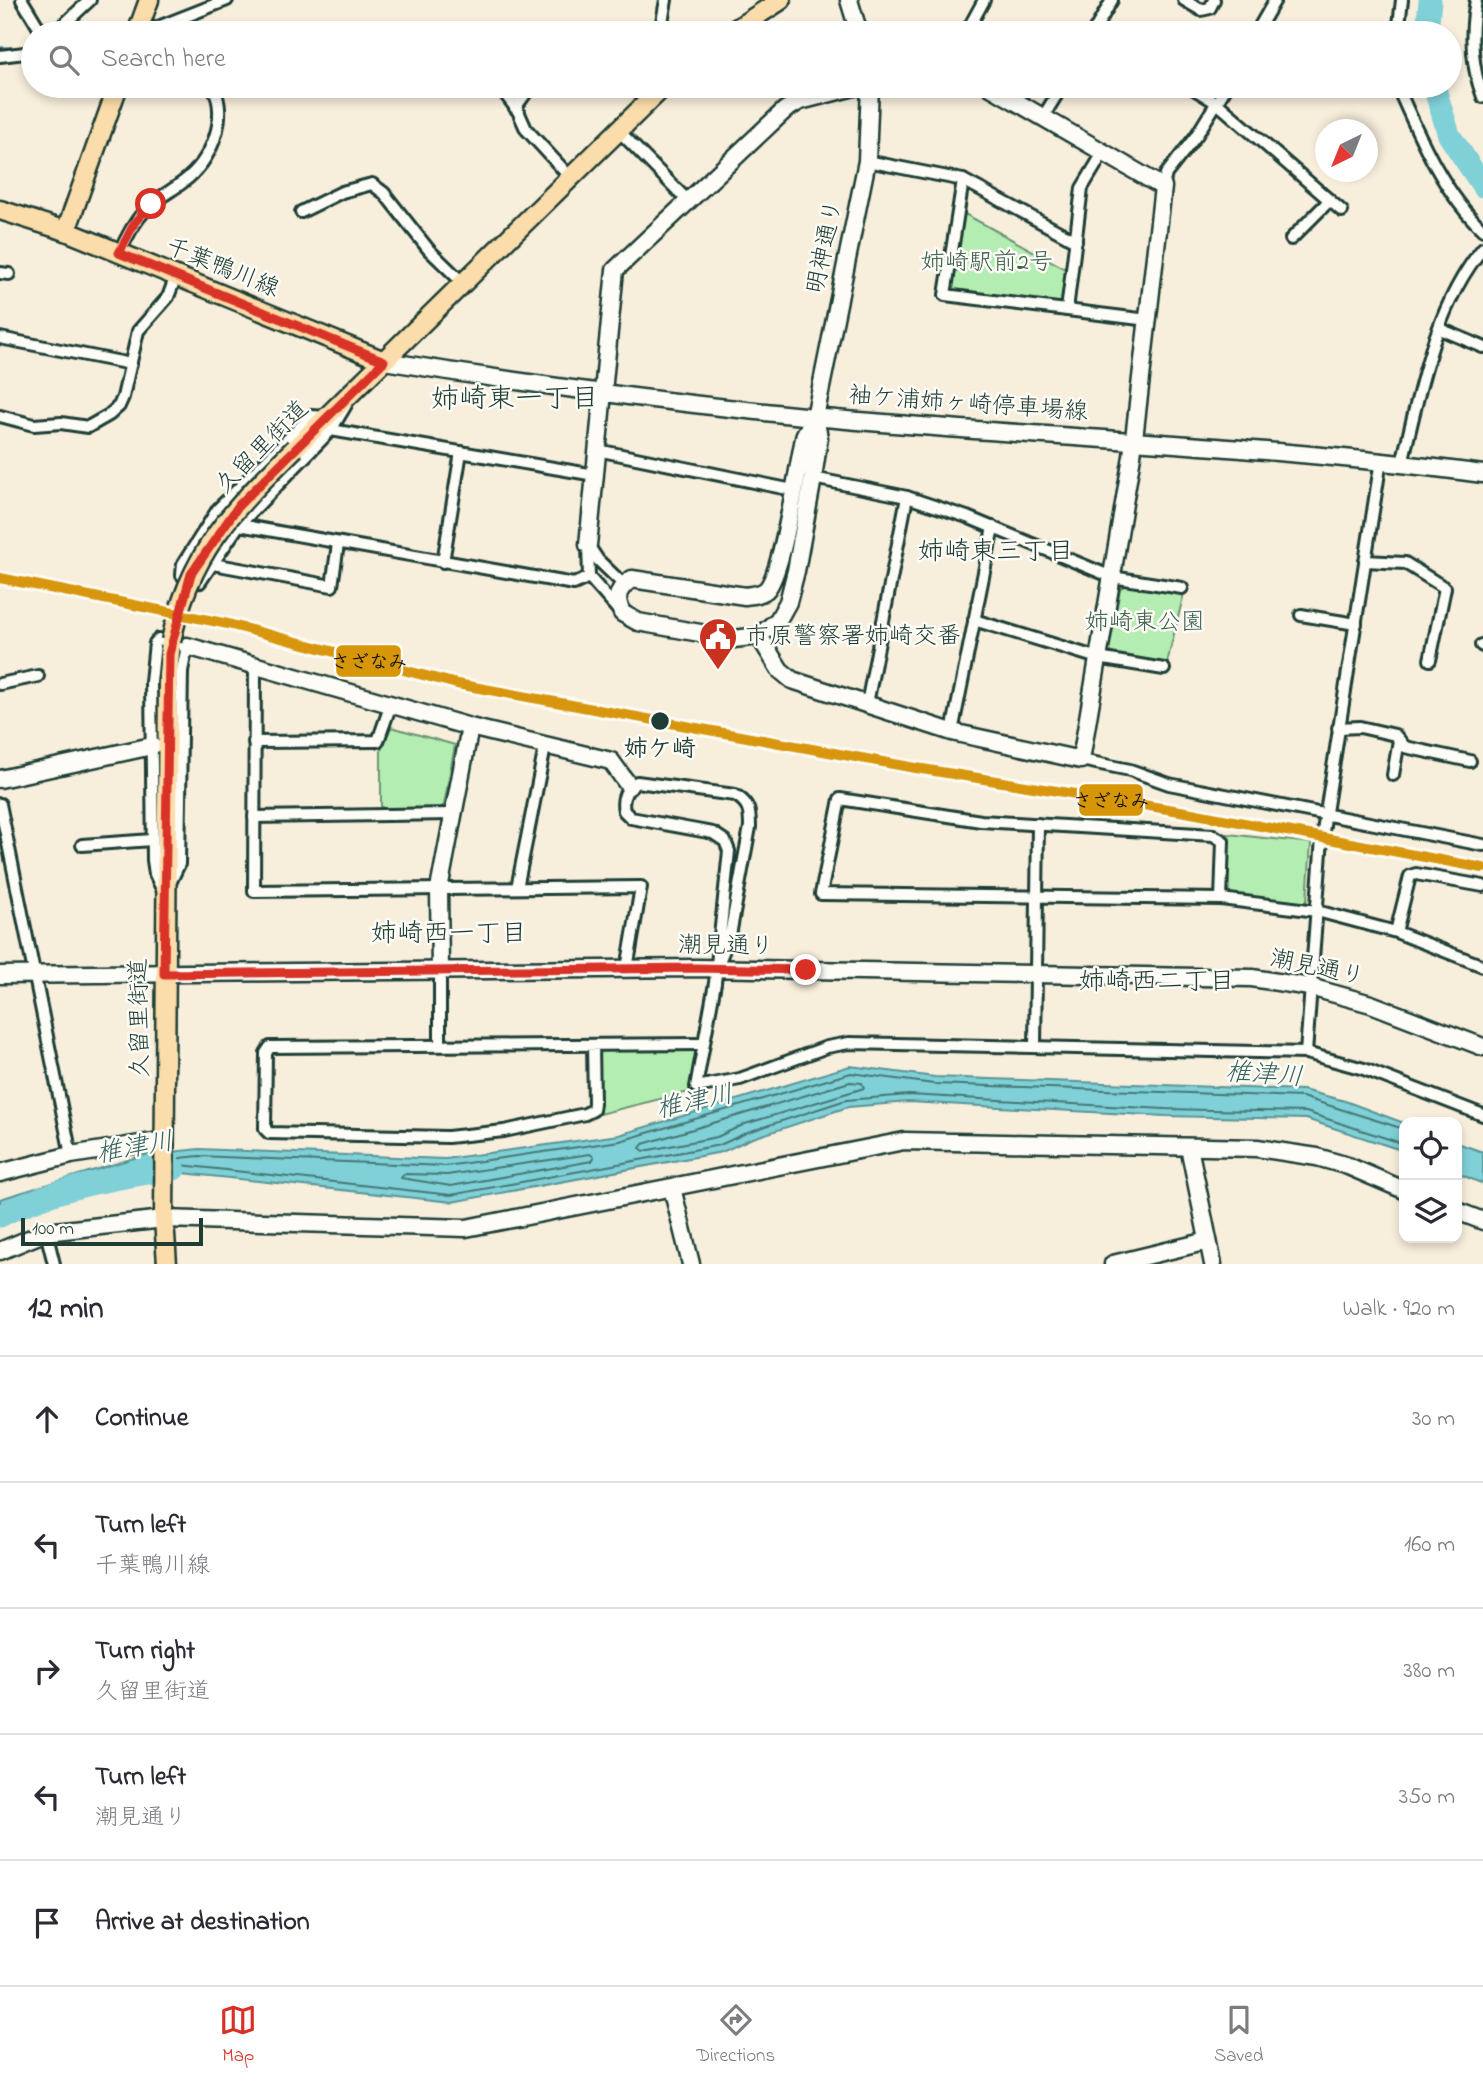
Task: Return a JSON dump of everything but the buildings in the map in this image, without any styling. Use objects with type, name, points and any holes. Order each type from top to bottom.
[{"type":"main road","points":[[141,21],[149,0]]},
{"type":"main road","points":[[743,21],[760,5],[781,0]]},
{"type":"main road","points":[[65,231],[114,98]]},
{"type":"main road","name":"久留里街道","points":[[167,1264],[164,1211],[164,974],[168,665],[180,608],[199,559],[225,522],[295,448],[326,425],[384,361],[618,130],[646,98]]},
{"type":"main road","name":"千葉鴨川線","points":[[0,210],[65,231],[384,361]]},
{"type":"street","points":[[22,0],[35,21]]},
{"type":"street","points":[[68,21],[90,0]]},
{"type":"street","points":[[176,21],[227,0]]},
{"type":"street","points":[[662,21],[666,0]]},
{"type":"street","points":[[849,0],[855,21]]},
{"type":"street","points":[[973,21],[984,0]]},
{"type":"street","points":[[1102,21],[1112,0]]},
{"type":"street","points":[[1184,0],[1201,10],[1210,8],[1214,0]]},
{"type":"street","points":[[1263,21],[1275,0]]},
{"type":"street","points":[[1399,21],[1402,0]]},
{"type":"street","points":[[1476,0],[1473,57],[1483,97]]},
{"type":"street","points":[[0,56],[21,53]]},
{"type":"street","points":[[119,253],[135,222],[151,204],[186,180],[204,160],[216,138],[219,107],[216,98]]},
{"type":"street","points":[[509,98],[526,129],[570,177]]},
{"type":"street","points":[[516,107],[522,98]]},
{"type":"street","points":[[814,98],[792,104],[615,270],[588,545],[589,577],[622,613],[638,622],[734,639],[759,636],[785,676],[952,732],[1130,770],[1168,784],[1483,845]]},
{"type":"street","name":"明神通り","points":[[624,585],[642,579],[745,596],[758,595],[766,590],[776,568],[805,434],[815,417],[867,161],[870,98]]},
{"type":"street","points":[[1010,98],[1163,187]]},
{"type":"street","points":[[1043,117],[1055,98]]},
{"type":"street","points":[[1209,98],[1342,211]]},
{"type":"street","points":[[1081,760],[1134,439],[1163,187],[1166,174],[1220,98]]},
{"type":"street","points":[[1403,98],[1432,161],[1471,219],[1483,230]]},
{"type":"street","points":[[618,130],[688,201]]},
{"type":"street","points":[[1067,310],[1082,188],[1102,153]]},
{"type":"street","points":[[867,161],[963,180],[1076,241]]},
{"type":"street","points":[[963,180],[945,295],[1148,320]]},
{"type":"street","points":[[301,212],[342,192],[372,184],[384,193],[429,250],[463,283]]},
{"type":"street","points":[[1291,239],[1329,201]]},
{"type":"street","points":[[1402,463],[1428,363],[1440,329],[1460,282],[1483,248]]},
{"type":"street","points":[[0,416],[34,425],[61,423],[88,426],[119,405],[138,331],[168,298],[176,276]]},
{"type":"street","points":[[1440,329],[1483,347]]},
{"type":"street","points":[[0,338],[131,364]]},
{"type":"street","name":"袖ケ浦姉ヶ崎停車場線","points":[[384,361],[603,393],[815,417],[1134,439],[1381,460],[1483,474]]},
{"type":"street","points":[[326,425],[239,525],[200,582],[182,575],[183,564],[202,530],[250,475],[311,416],[326,425],[595,475]]},
{"type":"street","name":"明神通り","points":[[759,636],[778,620],[788,602],[819,445],[815,417]]},
{"type":"street","points":[[597,450],[793,490]]},
{"type":"street","points":[[443,562],[461,452]]},
{"type":"street","points":[[1306,1053],[1322,842],[1381,460]]},
{"type":"street","points":[[813,478],[907,497],[993,527],[1112,577],[1182,588]]},
{"type":"street","points":[[866,704],[907,497]]},
{"type":"street","points":[[239,525],[574,584],[589,577]]},
{"type":"street","points":[[952,732],[993,527]]},
{"type":"street","points":[[213,564],[332,586],[338,544]]},
{"type":"street","points":[[588,545],[597,560],[624,585],[617,596],[622,613]]},
{"type":"street","points":[[1365,561],[1405,563],[1445,588],[1430,660]]},
{"type":"street","points":[[1301,615],[1356,624]]},
{"type":"street","points":[[974,620],[1098,657],[1164,669]]},
{"type":"street","points":[[164,640],[159,639],[155,643],[151,682],[152,840],[155,874],[165,895]]},
{"type":"street","points":[[165,895],[179,864],[182,644],[470,727],[611,761],[629,786]]},
{"type":"street","points":[[255,666],[254,891],[641,887],[627,969]]},
{"type":"street","points":[[0,684],[38,676]]},
{"type":"street","points":[[254,742],[378,741],[382,739],[391,705]]},
{"type":"street","points":[[439,1045],[439,889],[470,727]]},
{"type":"street","points":[[1338,728],[1360,727],[1395,735],[1405,747],[1470,761]]},
{"type":"street","points":[[1393,775],[1399,740]]},
{"type":"street","points":[[0,779],[152,746]]},
{"type":"street","points":[[517,888],[545,747]]},
{"type":"street","points":[[716,969],[730,935],[750,827],[750,810],[745,801],[735,795],[654,783],[638,782],[629,786],[622,805],[631,818],[713,833],[725,841],[729,851],[716,969],[696,1087],[740,1079],[827,1047],[849,1043],[1306,1053],[1364,1069],[1483,1115]]},
{"type":"street","points":[[1221,899],[1223,841],[1220,837],[932,816],[840,799],[821,894],[1221,899],[1317,911],[1396,932],[1483,966]]},
{"type":"street","points":[[0,804],[71,1155]]},
{"type":"street","points":[[254,817],[453,814]]},
{"type":"street","points":[[1035,1047],[1038,824]]},
{"type":"street","points":[[82,845],[152,840]]},
{"type":"street","points":[[0,874],[13,872]]},
{"type":"street","points":[[1396,932],[1410,876],[1416,874],[1483,886]]},
{"type":"street","name":"潮見通り","points":[[0,975],[716,969],[1252,978],[1310,987],[1371,1004],[1483,1047]]},
{"type":"street","points":[[593,1045],[594,1103],[593,1110],[585,1114],[504,1131],[448,1137],[269,1133],[265,1129],[265,1053],[270,1047],[703,1044]]},
{"type":"street","points":[[0,1251],[46,1232],[164,1211],[466,1228],[672,1188],[745,1170],[904,1141],[1257,1148],[1317,1157],[1348,1166],[1399,1188]]},
{"type":"street","points":[[0,1174],[71,1155],[165,1146]]},
{"type":"street","points":[[1189,1147],[1213,1264]]},
{"type":"street","points":[[672,1188],[691,1264]]},
{"type":"street","points":[[1462,1213],[1483,1221]]},
{"type":"street","points":[[46,1232],[54,1264]]},
{"type":"street","points":[[1113,1264],[1208,1241]]},
{"type":"green space","name":"姉崎駅前2号","points":[[963,213],[1066,269],[1063,301],[1059,304],[953,292],[950,288]]},
{"type":"green space","name":"姉崎東公園","points":[[1125,585],[1184,593],[1167,663],[1113,655],[1109,651],[1120,589]]},
{"type":"green space","points":[[391,727],[455,745],[444,805],[439,809],[385,810],[381,806],[381,750]]},
{"type":"green space","points":[[1228,834],[1311,843],[1307,900],[1304,903],[1232,895],[1228,891]]},
{"type":"green space","points":[[693,1048],[696,1052],[689,1092],[599,1114],[599,1055],[603,1050]]},
{"type":"water","points":[[850,1066],[935,1077],[1303,1090],[1345,1101],[1399,1121],[1399,1149],[1306,1119],[1165,1116],[909,1102],[848,1107],[750,1139],[722,1152],[452,1202],[164,1171],[31,1200],[0,1216],[0,1199],[144,1155],[199,1149],[445,1159],[619,1135]]},
{"type":"water","points":[[1462,1145],[1483,1152],[1483,1184],[1462,1175]]},
{"type":"waterway","name":"椎津川","points":[[1428,21],[1430,0]]},
{"type":"waterway","points":[[0,48],[21,48]]},
{"type":"waterway","name":"椎津川","points":[[1438,98],[1449,135],[1483,186]]},
{"type":"waterway","name":"椎津川","points":[[0,1216],[63,1191],[107,1180],[174,1169]]},
{"type":"transit line","name":"さざなみ","points":[[0,578],[228,624],[457,684],[910,767],[1186,812],[1483,868]]},
{"type":"place","name":"市原警察署姉崎交番","points":[[718,671]]},
{"type":"place","name":"姉ケ崎","points":[[660,721]]},
{"type":"district","name":"姉崎東一丁目","points":[[515,400]]},
{"type":"district","name":"姉崎東三丁目","points":[[996,553]]},
{"type":"district","name":"姉崎西一丁目","points":[[449,935]]},
{"type":"district","name":"姉崎西二丁目","points":[[1157,983]]},
{"type":"route","points":[[151,204],[135,222],[119,253],[384,361],[239,505],[205,550],[191,574],[169,654],[164,974],[696,968],[806,970]]}]
